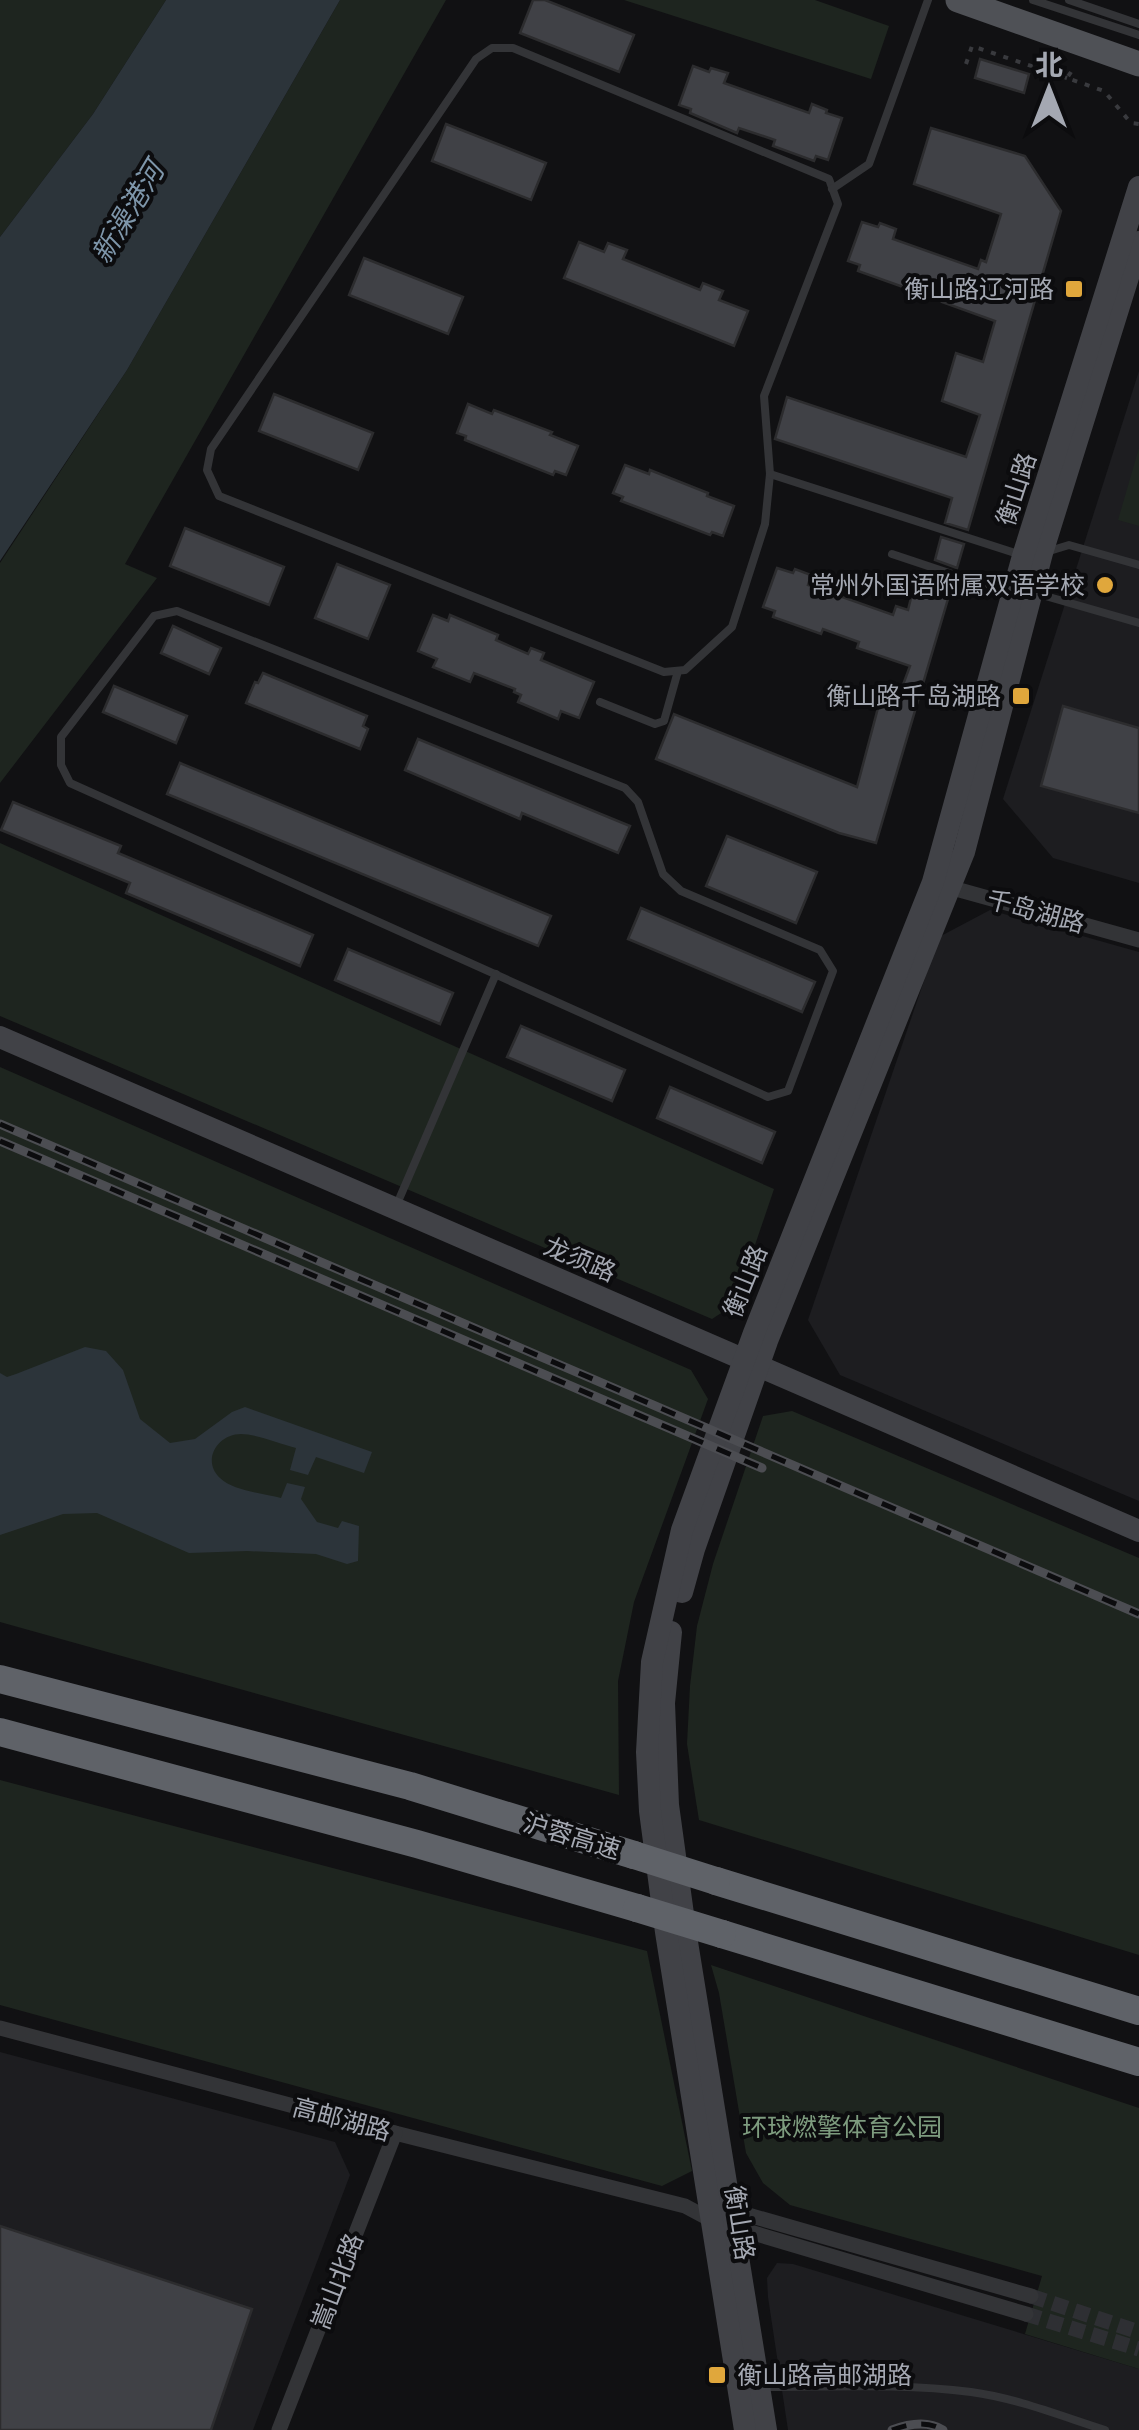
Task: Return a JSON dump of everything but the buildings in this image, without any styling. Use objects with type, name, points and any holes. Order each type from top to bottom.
[{"type":"highway","name":"沪蓉高速","points":[[0,1679],[410,1786],[1139,2010]]},
{"type":"highway","name":"沪蓉高速","points":[[0,1732],[417,1844],[1139,2062]]},
{"type":"main road","points":[[958,0],[1139,64]]},
{"type":"street","name":"衡山路","points":[[745,2430],[668,1805],[664,1704],[670,1636],[751,1363],[941,885],[964,852],[1021,593],[1139,188]]},
{"type":"street","name":"衡山路","points":[[1032,554],[1139,242]]},
{"type":"street","name":"千岛湖路","points":[[941,885],[1139,940]]},
{"type":"street","name":"龙须路","points":[[0,1037],[1139,1531]]},
{"type":"street","name":"高邮湖路","points":[[0,2028],[1030,2296]]},
{"type":"street","name":"嵩山北路","points":[[279,2430],[394,2133]]},
{"type":"street","name":"衡山路","points":[[721,2215],[766,2430]]},
{"type":"street","name":"高邮湖路","points":[[721,2215],[1026,2314]]},
{"type":"lane","points":[[832,188],[868,164],[928,0]]},
{"type":"lane","points":[[1033,0],[1139,36]]},
{"type":"lane","points":[[1069,0],[1139,24]]},
{"type":"lane","points":[[492,48],[514,48],[829,180],[832,188],[838,204],[764,396],[770,474],[765,524],[732,628],[685,670],[664,672],[219,496],[207,470],[211,449],[476,59],[492,48]]},
{"type":"lane","points":[[770,474],[1032,554],[1069,545],[1139,565]]},
{"type":"lane","points":[[892,554],[1139,623]]},
{"type":"lane","points":[[177,612],[624,788],[638,802],[663,874],[680,892],[820,950],[833,971],[788,1091],[768,1097],[496,974],[70,783],[61,765],[61,737],[154,616],[177,612]]},
{"type":"lane","points":[[600,702],[655,724],[664,720],[678,671]]},
{"type":"lane","points":[[395,1208],[496,974]]},
{"type":"lane","points":[[759,2386],[973,2392],[1104,2430]]},
{"type":"path","points":[[966,64],[972,46],[1069,75],[1104,91],[1131,123],[1139,124]]},
{"type":"shaded area","name":"常州外国语附属双语学校","points":[[1139,371],[1139,883],[1053,858],[1003,799]]},
{"type":"shaded area","points":[[990,910],[1139,952],[1139,1501],[840,1375],[808,1320],[939,937]]},
{"type":"shaded area","points":[[0,2052],[335,2142],[350,2175],[253,2430],[0,2430]]},
{"type":"shaded area","points":[[777,2263],[793,2264],[1139,2369],[1139,2430],[788,2430],[768,2297],[767,2278]]},
{"type":"green space","points":[[0,0],[166,0],[93,114],[0,237]]},
{"type":"green space","points":[[340,0],[446,0],[125,564],[157,578],[0,783],[0,563],[127,370]]},
{"type":"green space","points":[[624,0],[815,0],[889,26],[871,79]]},
{"type":"green space","points":[[1139,448],[1139,526],[1118,520]]},
{"type":"green space","points":[[0,843],[774,1189],[735,1304],[712,1319],[0,1016]]},
{"type":"green space","points":[[0,1067],[691,1370],[708,1399],[634,1602],[618,1681],[619,1795],[0,1622]]},
{"type":"green space","points":[[792,1411],[1139,1558],[1139,1955],[699,1820],[687,1744],[697,1626],[713,1564],[763,1416]]},
{"type":"green space","points":[[0,1780],[647,1951],[692,2171],[662,2186],[0,2005]]},
{"type":"green space","name":"环球燃擎体育公园","points":[[711,1965],[1139,2108],[1139,2369],[1025,2334],[1042,2276],[790,2205],[763,2183],[746,2153]]},
{"type":"water","name":"新澡港河","points":[[166,0],[340,0],[127,370],[0,561],[0,237],[93,114]]},
{"type":"water","points":[[85,1347],[106,1351],[123,1370],[140,1419],[170,1443],[195,1439],[245,1407],[372,1452],[364,1473],[316,1457],[308,1475],[290,1470],[296,1448],[261,1437],[241,1434],[225,1438],[212,1456],[220,1478],[240,1489],[281,1498],[287,1483],[305,1487],[301,1499],[317,1522],[338,1528],[342,1521],[359,1526],[358,1561],[347,1564],[316,1554],[189,1553],[97,1513],[63,1514],[0,1535],[0,1373],[7,1377]]},
{"type":"tunnel","points":[[1031,2296],[1139,2332]]},
{"type":"tunnel","points":[[1026,2314],[1139,2349]]},
{"type":"railway","points":[[0,1124],[1139,1614]]},
{"type":"railway","points":[[0,1141],[762,1468]]},
{"type":"railway","points":[[892,2430],[918,2424],[943,2430]]},
{"type":"place","name":"衡山路辽河路","points":[[1074,289]]},
{"type":"place","name":"常州外国语附属双语学校","points":[[1105,585]]},
{"type":"place","name":"衡山路千岛湖路","points":[[1021,696]]},
{"type":"place","name":"衡山路高邮湖路","points":[[717,2375]]}]
